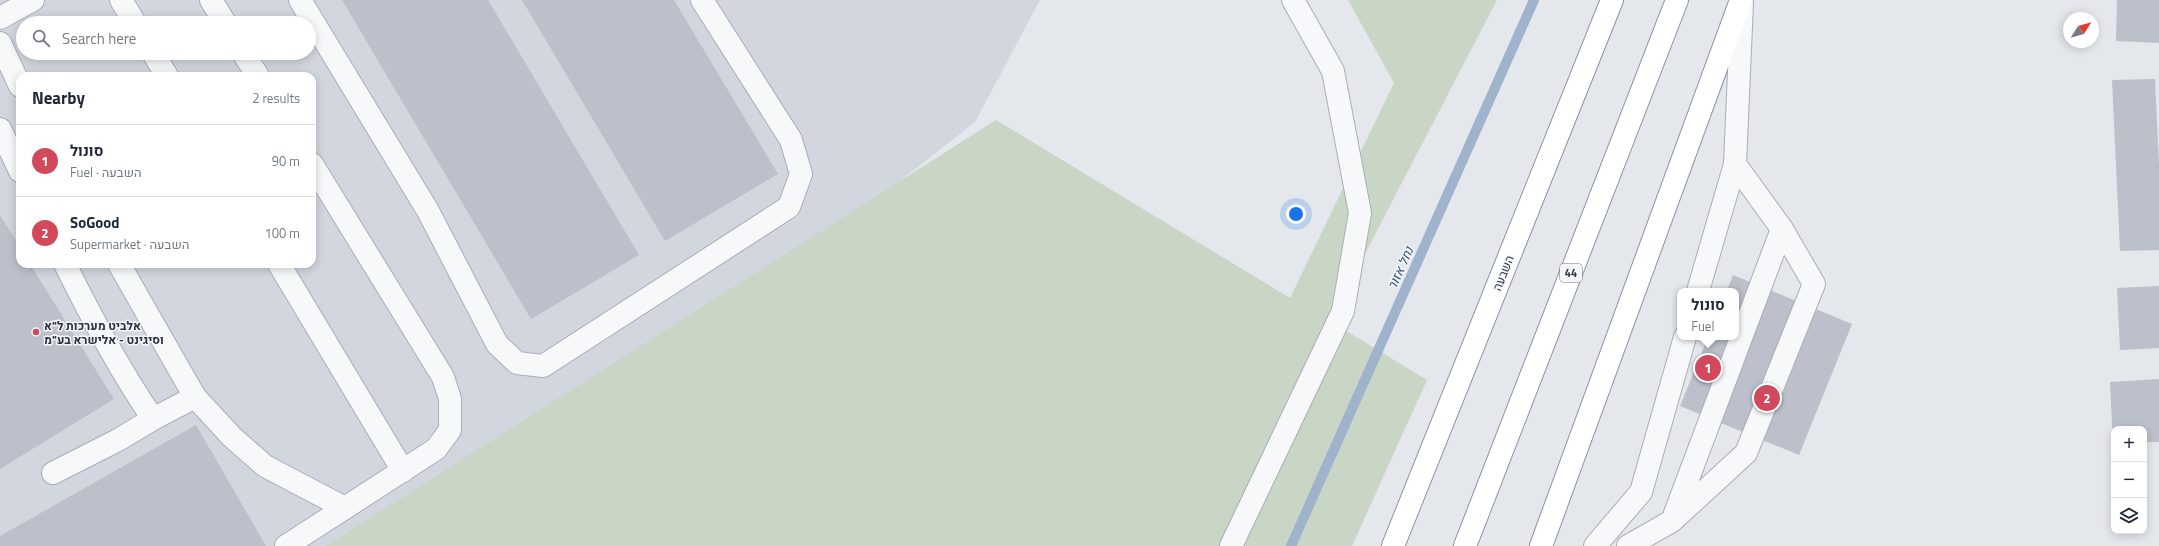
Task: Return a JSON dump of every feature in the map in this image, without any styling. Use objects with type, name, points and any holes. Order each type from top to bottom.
[{"type":"highway","name":"השבעה","points":[[1393,546],[1612,0]]},
{"type":"highway","name":"44","points":[[1465,546],[1677,0]]},
{"type":"highway","points":[[1541,546],[1742,0]]},
{"type":"street","points":[[0,18],[33,0]]},
{"type":"street","points":[[121,0],[131,16]]},
{"type":"street","points":[[211,0],[221,16]]},
{"type":"street","points":[[300,0],[310,16]]},
{"type":"street","points":[[316,26],[428,211],[497,344],[516,363],[543,366],[790,207],[801,174],[791,140],[702,0]]},
{"type":"street","points":[[1231,546],[1343,311],[1360,213],[1333,71],[1293,0]]},
{"type":"street","points":[[1699,288],[1735,164],[1742,0]]},
{"type":"street","points":[[0,43],[16,77]]},
{"type":"street","points":[[157,60],[165,72]]},
{"type":"street","points":[[248,60],[255,72]]},
{"type":"street","points":[[0,129],[16,163]]},
{"type":"street","points":[[1628,546],[1672,521],[1746,453],[1814,284],[1782,229],[1735,164]]},
{"type":"street","points":[[286,546],[436,450],[450,430],[450,399],[443,377],[316,171]]},
{"type":"street","points":[[1672,521],[1782,229]]},
{"type":"street","points":[[67,268],[133,390],[153,419]]},
{"type":"street","points":[[122,268],[195,396],[232,437],[265,466],[345,508]]},
{"type":"street","points":[[281,268],[403,471]]},
{"type":"street","points":[[1595,546],[1641,492],[1684,340]]},
{"type":"street","points":[[53,473],[118,440],[195,396]]},
{"type":"shaded area","points":[[0,0],[1040,0],[975,122],[594,422],[412,546],[0,546]]},
{"type":"green space","points":[[1348,0],[1497,0],[1330,321],[1427,380],[1352,546],[326,546],[996,120],[1290,298],[1394,83]]},
{"type":"building","points":[[342,0],[488,0],[639,255],[531,319]]},
{"type":"building","points":[[522,0],[674,0],[778,174],[665,241]]},
{"type":"building","points":[[2117,0],[2159,0],[2159,43],[2116,41]]},
{"type":"building","points":[[2155,79],[2159,166],[2159,250],[2120,251],[2112,80]]},
{"type":"building","name":"אלביט מערכות ל\"א וסיגינט - אלישרא בע\"מ","points":[[0,215],[16,241],[16,268],[32,268],[114,399],[0,469]]},
{"type":"building","points":[[1733,275],[1852,324],[1799,455],[1680,406],[1707,340],[1739,340],[1739,288],[1728,288]]},
{"type":"building","points":[[2159,286],[2159,348],[2120,350],[2117,288]]},
{"type":"building","points":[[2159,379],[2159,442],[2147,442],[2147,426],[2112,426],[2110,382]]},
{"type":"building","points":[[196,425],[266,546],[0,546],[0,536]]},
{"type":"waterway","name":"נחל אזור","points":[[1291,546],[1534,0]]},
{"type":"place","name":"אלביט מערכות ל\"א וסיגינט - אלישרא בע\"מ","points":[[36,332]]},
{"type":"place","name":"סונול","points":[[1708,368]]},
{"type":"place","name":"SoGood","points":[[1767,398]]}]
